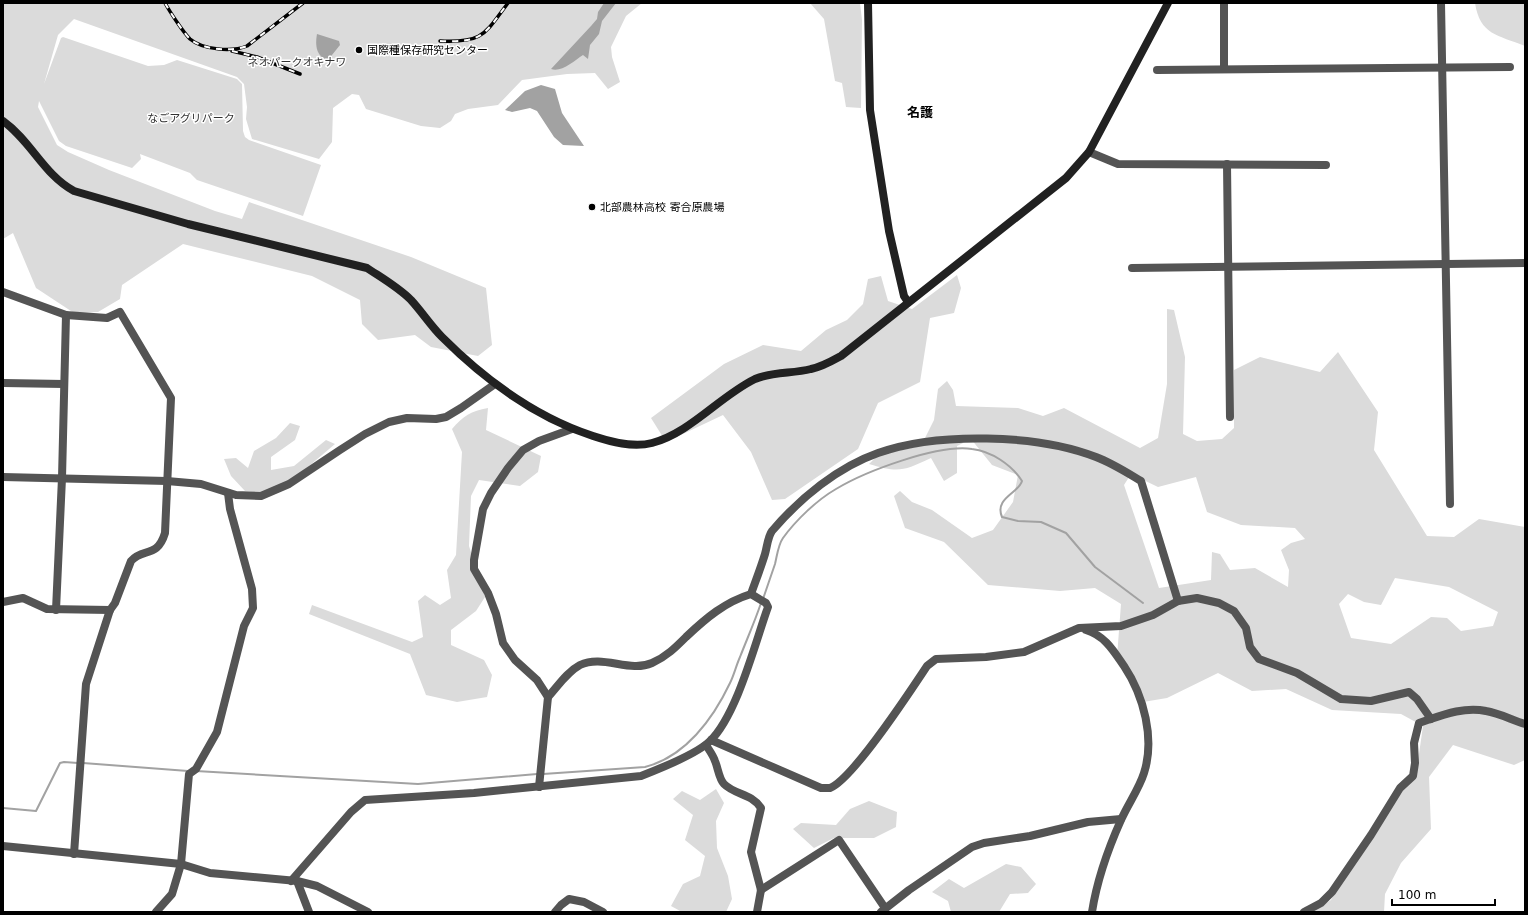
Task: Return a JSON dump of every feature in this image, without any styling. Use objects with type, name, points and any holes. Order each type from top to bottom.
[{"type":"street","points":[[868,3],[870,117],[889,231],[904,296],[908,302]]},
{"type":"street","points":[[3,121],[17,132],[51,175],[74,192],[188,224],[367,268],[389,282],[410,300],[443,338],[468,362],[495,384],[546,417],[572,429],[609,441],[641,445],[666,438],[689,424],[736,390],[755,380],[776,372],[811,369],[829,363],[841,356],[1066,178],[1089,152],[1168,3]]},
{"type":"street","points":[[1224,3],[1224,69]]},
{"type":"street","points":[[1440,3],[1450,504]]},
{"type":"street","points":[[1157,70],[1510,67]]},
{"type":"street","points":[[1089,152],[1118,164],[1326,165]]},
{"type":"street","points":[[1227,164],[1230,417]]},
{"type":"street","points":[[1132,268],[1525,263]]},
{"type":"street","points":[[3,292],[66,315],[107,318],[120,312],[171,398],[165,533],[162,544],[155,550],[134,558],[131,561],[115,603],[110,610],[86,684],[74,854]]},
{"type":"street","points":[[56,610],[62,478],[66,315]]},
{"type":"street","points":[[3,383],[64,384]]},
{"type":"street","points":[[3,477],[167,481],[201,484],[246,497],[273,492],[289,484],[371,431],[396,420],[446,417],[495,384]]},
{"type":"street","points":[[548,697],[537,680],[515,660],[504,644],[496,614],[488,593],[474,569],[474,560],[483,509],[491,493],[508,468],[523,450],[539,441],[572,429]]},
{"type":"street","points":[[752,594],[771,532],[810,492],[854,464],[894,448],[962,439],[1002,439],[1043,443],[1095,456],[1118,467],[1141,481],[1178,602]]},
{"type":"street","points":[[156,912],[172,894],[181,864],[189,774],[196,769],[217,732],[244,626],[253,608],[252,588],[230,509],[228,493]]},
{"type":"street","points":[[539,787],[548,697],[568,674],[581,665],[600,662],[643,667],[655,662],[673,650],[720,607],[736,599],[752,594]]},
{"type":"street","points":[[294,881],[351,812],[364,800],[539,787],[641,776],[665,766],[709,743],[725,722],[735,700],[768,607],[766,603],[752,594]]},
{"type":"street","points":[[3,602],[24,598],[47,610],[110,610]]},
{"type":"street","points":[[709,743],[821,788],[829,788],[848,773],[875,741],[927,666],[936,659],[986,657],[1024,652],[1079,628],[1121,626],[1153,615],[1178,602],[1192,598],[1204,599],[1219,603],[1234,611],[1246,628],[1250,647],[1259,659],[1297,674],[1341,700],[1371,701],[1409,692],[1417,699],[1431,719]]},
{"type":"street","points":[[1079,628],[1096,633],[1108,643],[1126,670],[1144,711],[1147,758],[1144,774],[1121,820],[1100,874],[1092,912]]},
{"type":"street","points":[[1304,912],[1321,902],[1332,892],[1371,835],[1400,788],[1413,776],[1416,728],[1419,723],[1453,712],[1472,709],[1488,711],[1525,724]]},
{"type":"street","points":[[709,743],[721,779],[725,785],[747,795],[761,808],[751,852],[761,890],[757,912]]},
{"type":"street","points":[[761,890],[840,840],[884,910],[972,847],[984,843],[1030,836],[1088,822],[1121,820]]},
{"type":"street","points":[[3,846],[181,864],[210,873],[294,881],[317,886],[368,912]]},
{"type":"street","points":[[294,881],[309,912]]},
{"type":"street","points":[[555,912],[561,905],[570,899],[584,902],[603,912]]},
{"type":"green space","points":[[3,3],[642,3],[626,16],[611,47],[612,57],[620,82],[608,89],[595,73],[567,74],[522,80],[498,105],[468,109],[455,114],[451,121],[440,128],[421,126],[366,109],[359,95],[352,94],[333,108],[332,142],[319,159],[252,139],[246,119],[247,107],[244,84],[237,77],[74,19],[58,35],[44,84],[61,38],[63,37],[148,66],[164,65],[177,60],[237,79],[242,84],[243,131],[245,137],[249,140],[321,165],[303,216],[197,180],[190,173],[140,154],[141,159],[132,168],[66,146],[59,141],[39,101],[38,107],[57,145],[68,152],[109,170],[215,211],[242,219],[249,202],[411,257],[486,288],[492,345],[478,356],[431,347],[415,335],[378,340],[362,324],[360,300],[312,276],[183,244],[122,285],[120,299],[98,312],[74,313],[36,288],[13,233],[3,239]]},
{"type":"green space","points":[[810,3],[860,3],[862,20],[861,108],[846,107],[842,83],[835,81],[824,19]]},
{"type":"green space","points":[[1475,3],[1525,3],[1525,46],[1499,36],[1486,28],[1477,14]]},
{"type":"green space","points":[[957,275],[961,288],[954,313],[930,318],[920,382],[878,403],[858,449],[785,499],[772,500],[751,452],[723,415],[666,442],[651,418],[724,364],[763,345],[801,351],[826,330],[847,320],[863,304],[868,279],[881,276],[888,301],[912,309]]},
{"type":"green space","points":[[1167,309],[1174,310],[1185,357],[1183,434],[1197,441],[1222,439],[1234,428],[1234,370],[1260,357],[1320,372],[1338,352],[1378,412],[1374,450],[1427,536],[1454,537],[1479,519],[1525,527],[1525,760],[1514,765],[1453,745],[1429,777],[1431,829],[1401,863],[1385,894],[1384,912],[1312,912],[1331,900],[1346,870],[1390,803],[1416,775],[1423,726],[1401,714],[1332,710],[1286,689],[1252,691],[1218,673],[1167,698],[1143,702],[1117,657],[1121,604],[1095,588],[1060,591],[988,585],[944,542],[905,528],[894,496],[900,491],[912,502],[932,510],[972,538],[993,530],[1013,502],[1018,475],[992,465],[971,439],[957,446],[957,473],[944,481],[931,458],[914,466],[901,469],[887,469],[869,464],[878,455],[921,446],[934,420],[938,389],[947,381],[953,390],[956,406],[1018,408],[1043,416],[1064,408],[1140,448],[1158,438],[1167,384]],"holes":[[[1131,474],[1158,487],[1196,477],[1207,512],[1241,525],[1295,528],[1305,539],[1291,543],[1281,550],[1289,570],[1288,587],[1255,568],[1230,570],[1220,554],[1212,552],[1211,580],[1159,588],[1124,485]],[[1395,578],[1449,587],[1498,612],[1493,626],[1461,631],[1447,618],[1431,617],[1391,644],[1351,638],[1339,604],[1348,594],[1364,602],[1381,605]]]},
{"type":"green space","points":[[488,408],[486,430],[541,456],[538,472],[520,486],[479,480],[471,496],[469,546],[485,597],[476,611],[451,630],[451,645],[484,660],[492,675],[487,697],[457,702],[426,695],[410,654],[309,614],[312,605],[412,642],[423,637],[418,601],[425,595],[440,605],[451,598],[447,570],[456,555],[462,452],[452,429],[468,415]]},
{"type":"green space","points":[[290,423],[300,426],[295,440],[271,457],[271,470],[294,466],[326,440],[335,444],[296,477],[262,493],[245,491],[231,476],[224,459],[236,458],[248,468],[254,451],[276,438]]},
{"type":"green space","points":[[716,789],[724,803],[716,821],[717,848],[728,876],[732,899],[726,912],[682,912],[671,906],[683,884],[700,876],[705,856],[685,840],[693,815],[673,799],[682,791],[700,800]]},
{"type":"green space","points":[[869,801],[897,812],[896,827],[874,838],[834,838],[814,848],[793,829],[801,823],[836,825],[850,809]]},
{"type":"green space","points":[[1006,864],[1021,867],[1036,884],[1028,893],[1010,894],[999,912],[951,912],[948,901],[932,892],[949,879],[964,888]]},
{"type":"shaded area","points":[[604,3],[616,3],[602,21],[599,34],[590,45],[588,59],[583,55],[563,68],[555,70],[551,69],[597,19],[598,12]]},
{"type":"shaded area","points":[[317,34],[339,41],[340,45],[328,60],[321,56],[317,50]]},
{"type":"shaded area","points":[[541,85],[555,89],[562,113],[584,146],[563,145],[554,137],[537,111],[530,108],[512,112],[505,110],[525,91]]},
{"type":"waterway","points":[[763,599],[781,541],[800,517],[822,499],[836,489],[865,474],[902,460],[941,451],[972,449],[994,456],[1007,464],[1022,481],[1001,505],[1000,510],[1002,517],[1018,521],[1041,522],[1066,533],[1095,567],[1143,603]]},
{"type":"waterway","points":[[543,774],[645,767],[673,755],[685,746],[706,723],[723,697],[733,677],[761,603]]},
{"type":"waterway","points":[[3,808],[36,811],[60,763],[78,763]]},
{"type":"waterway","points":[[83,763],[188,771]]},
{"type":"waterway","points":[[196,771],[418,784],[537,774]]},
{"type":"railway","points":[[165,3],[190,39],[202,46],[218,49],[234,49],[247,46],[303,3]]},
{"type":"railway","points":[[440,41],[465,40],[481,35],[493,23],[508,3]]},
{"type":"railway","points":[[232,51],[257,57],[300,74]]},
{"type":"place","name":"国際種保存研究センター","points":[[359,50]]},
{"type":"place","name":"北部農林高校 寄合原農場","points":[[592,207]]},
{"type":"district","name":"名護","points":[[920,112]]},
{"type":"park label","name":"ネオパークオキナワ","points":[[297,62]]},
{"type":"park label","name":"なごアグリパーク","points":[[191,118]]}]
